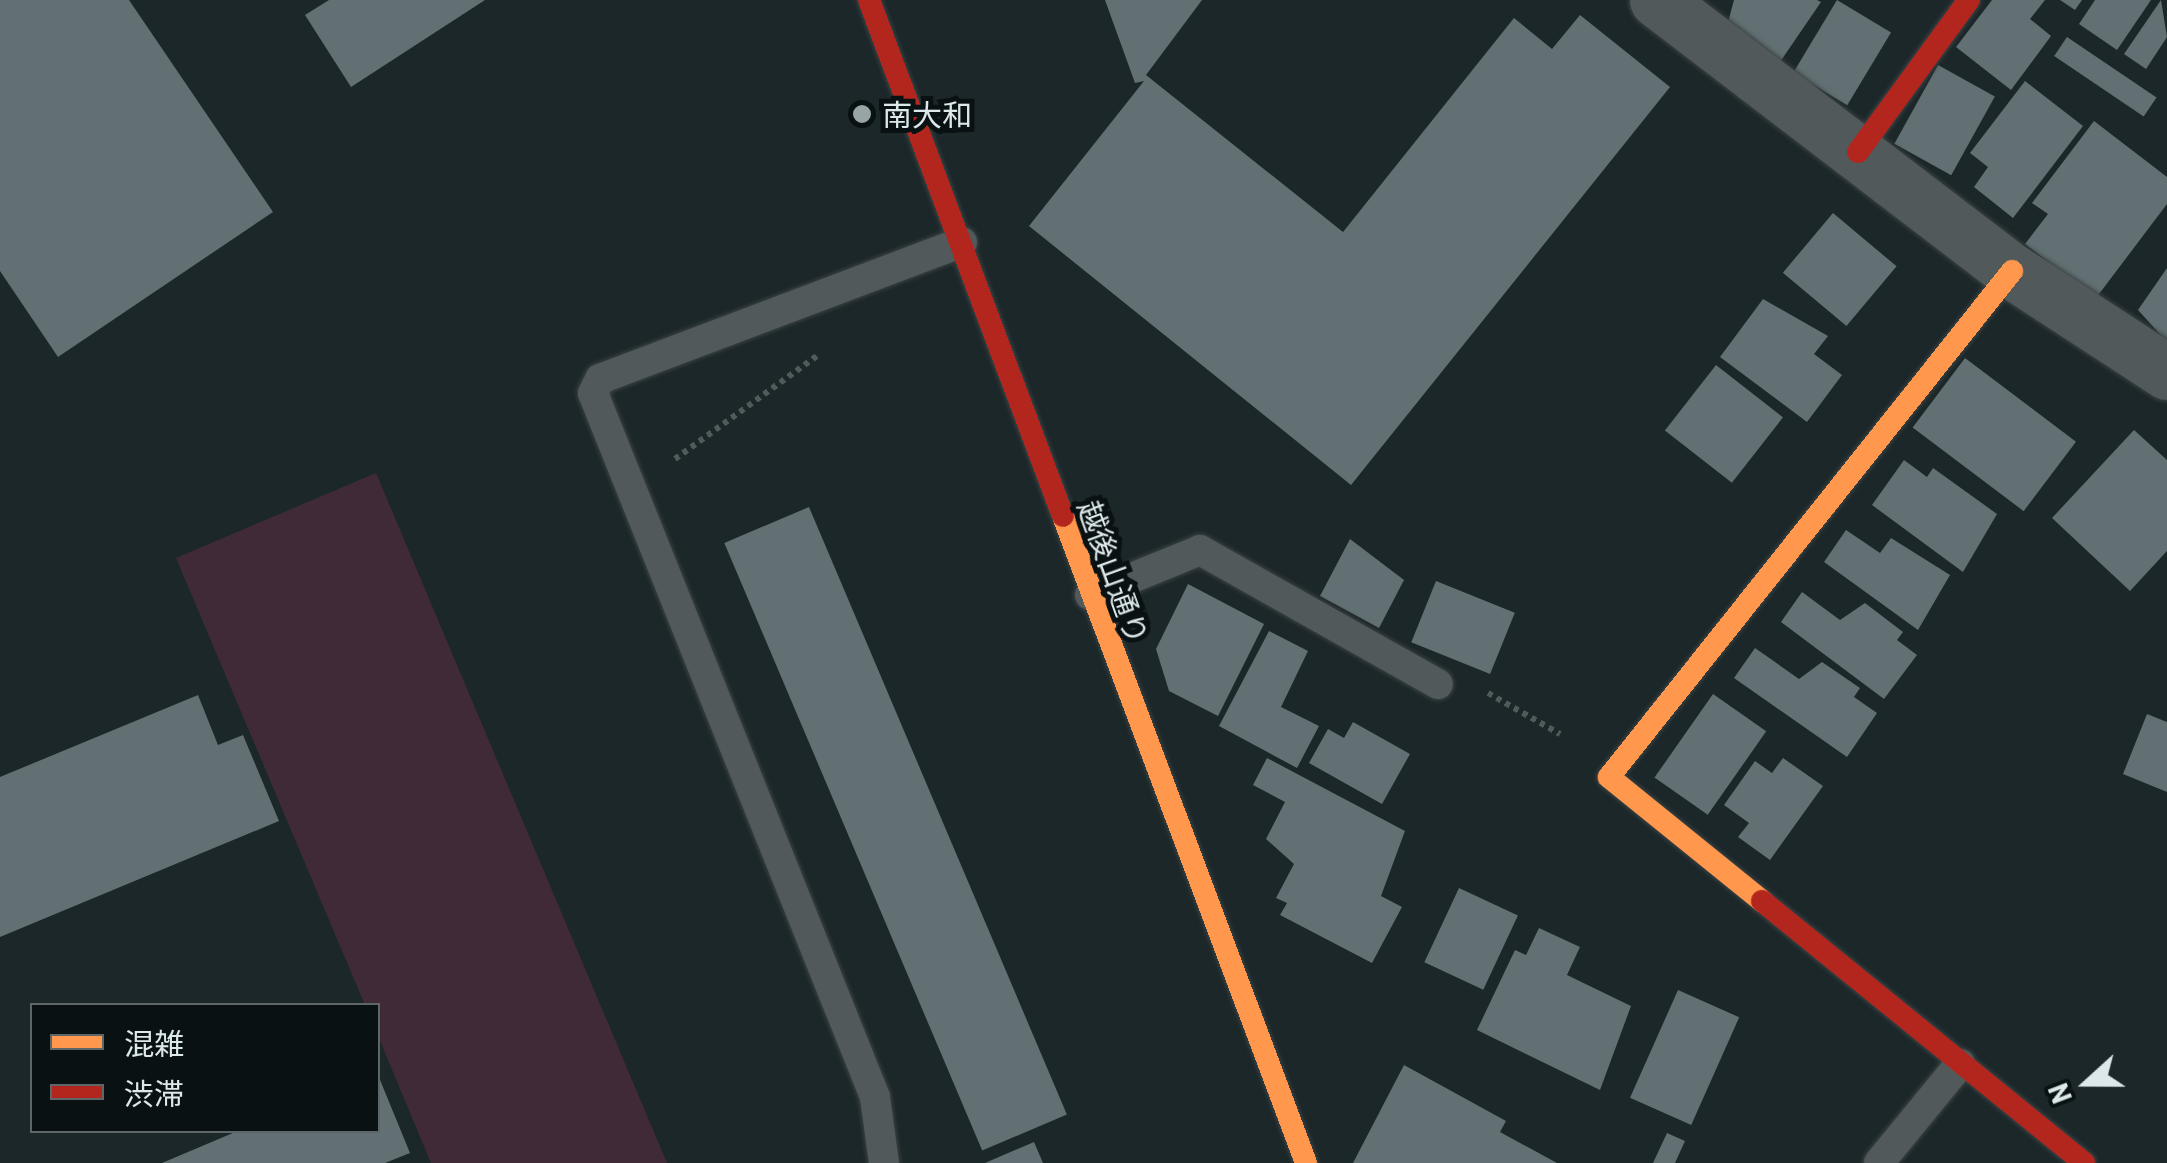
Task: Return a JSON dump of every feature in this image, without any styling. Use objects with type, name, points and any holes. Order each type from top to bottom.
[{"type":"street","name":"越後山通り","points":[[869,0],[1306,1163]]},
{"type":"street","points":[[1858,152],[1969,0]]},
{"type":"street","points":[[1679,7],[2012,272],[2167,372]]},
{"type":"street","points":[[2012,272],[1613,764],[1614,790],[2084,1163]]},
{"type":"lane","points":[[884,1163],[875,1098],[595,410],[600,378],[962,242]]},
{"type":"lane","points":[[1090,595],[1200,550],[1438,684]]},
{"type":"lane","points":[[1879,1163],[1960,1064]]},
{"type":"path","points":[[629,492],[829,348]]},
{"type":"path","points":[[1438,684],[1465,680],[1613,764]]},
{"type":"shaded area","points":[[376,473],[667,1163],[431,1163],[380,1041],[380,1003],[364,1003],[176,558]]},
{"type":"building","points":[[0,0],[129,0],[273,212],[58,357],[0,271]]},
{"type":"building","points":[[329,0],[485,0],[351,87],[305,15]]},
{"type":"building","points":[[1105,0],[1202,0],[1146,75],[1343,232],[1514,18],[1552,49],[1580,15],[1670,87],[1351,485],[1029,226],[1144,81],[1135,83]]},
{"type":"building","points":[[1734,0],[1821,2],[1780,62],[1727,26]]},
{"type":"building","points":[[1837,0],[1891,32],[1847,105],[1793,73]]},
{"type":"building","points":[[1992,0],[2045,0],[2030,19],[2051,36],[2011,90],[1956,47]]},
{"type":"building","points":[[2060,0],[2082,0],[2075,10]]},
{"type":"building","points":[[2095,0],[2151,0],[2117,50],[2079,24]]},
{"type":"building","points":[[2161,0],[2167,37],[2146,69],[2124,54]]},
{"type":"building","points":[[2067,37],[2157,97],[2144,116],[2054,56]]},
{"type":"building","points":[[1938,65],[1995,97],[1951,175],[1894,144]]},
{"type":"building","points":[[2025,81],[2083,126],[2013,218],[1974,187],[1988,167],[1970,153]]},
{"type":"building","points":[[2094,121],[2167,177],[2167,204],[2096,298],[2025,244],[2048,214],[2032,203]]},
{"type":"building","points":[[1833,213],[1897,266],[1846,326],[1783,273]]},
{"type":"building","points":[[2167,268],[2167,342],[2138,310]]},
{"type":"building","points":[[1763,299],[1828,336],[1814,354],[1842,375],[1807,422],[1720,357]]},
{"type":"building","points":[[1965,358],[2076,442],[2024,511],[1913,427]]},
{"type":"building","points":[[1716,365],[1783,417],[1732,483],[1665,430]]},
{"type":"building","points":[[2134,430],[2167,460],[2167,551],[2130,591],[2052,518]]},
{"type":"building","points":[[1904,460],[1927,477],[1933,468],[1997,514],[1963,572],[1872,505]]},
{"type":"building","points":[[809,507],[1067,1115],[982,1150],[724,543]]},
{"type":"building","points":[[1846,530],[1880,553],[1891,538],[1950,575],[1918,630],[1824,562]]},
{"type":"building","points":[[1350,539],[1404,580],[1379,628],[1320,596]]},
{"type":"building","points":[[1436,581],[1515,613],[1490,674],[1411,642]]},
{"type":"building","points":[[1188,584],[1264,624],[1218,716],[1169,691],[1156,649]]},
{"type":"building","points":[[1802,592],[1840,620],[1865,603],[1903,632],[1897,640],[1917,655],[1884,699],[1781,622]]},
{"type":"building","points":[[1269,631],[1308,651],[1281,707],[1319,726],[1297,768],[1219,726]]},
{"type":"building","points":[[1755,648],[1799,679],[1822,662],[1860,688],[1854,697],[1877,713],[1847,757],[1734,678]]},
{"type":"building","points":[[1713,694],[1766,731],[1708,815],[1654,778]]},
{"type":"building","points":[[198,695],[218,745],[243,735],[279,821],[0,937],[0,777]]},
{"type":"building","points":[[2147,714],[2167,722],[2167,792],[2123,774]]},
{"type":"building","points":[[1353,722],[1410,754],[1382,804],[1309,763],[1328,729],[1344,738]]},
{"type":"building","points":[[1267,758],[1405,831],[1381,896],[1402,907],[1372,963],[1280,915],[1287,903],[1276,898],[1294,864],[1266,839],[1285,802],[1253,785]]},
{"type":"building","points":[[1783,758],[1823,786],[1770,860],[1738,837],[1749,823],[1724,805],[1755,761],[1772,773]]},
{"type":"building","points":[[1459,888],[1518,915],[1483,990],[1424,962]]},
{"type":"building","points":[[1539,928],[1580,947],[1567,975],[1631,1006],[1600,1090],[1477,1030],[1515,950],[1526,955]]},
{"type":"building","points":[[1678,990],[1739,1017],[1691,1125],[1630,1098]]},
{"type":"building","points":[[1404,1065],[1506,1121],[1500,1132],[1557,1163],[1353,1163]]},
{"type":"building","points":[[380,1080],[410,1153],[385,1163],[162,1163],[233,1133],[380,1133]]},
{"type":"building","points":[[1667,1133],[1685,1141],[1675,1163],[1653,1163]]},
{"type":"building","points":[[1034,1142],[1043,1163],[985,1163]]},
{"type":"traffic: slow","points":[[1762,901],[1609,777],[2012,271]]},
{"type":"traffic: slow","points":[[1063,516],[1306,1163]]},
{"type":"traffic: jam","points":[[869,0],[1063,516]]},
{"type":"traffic: jam","points":[[1858,152],[1969,0]]},
{"type":"traffic: jam","points":[[1762,901],[2084,1163]]},
{"type":"place","name":"南大和","points":[[862,114]]}]
